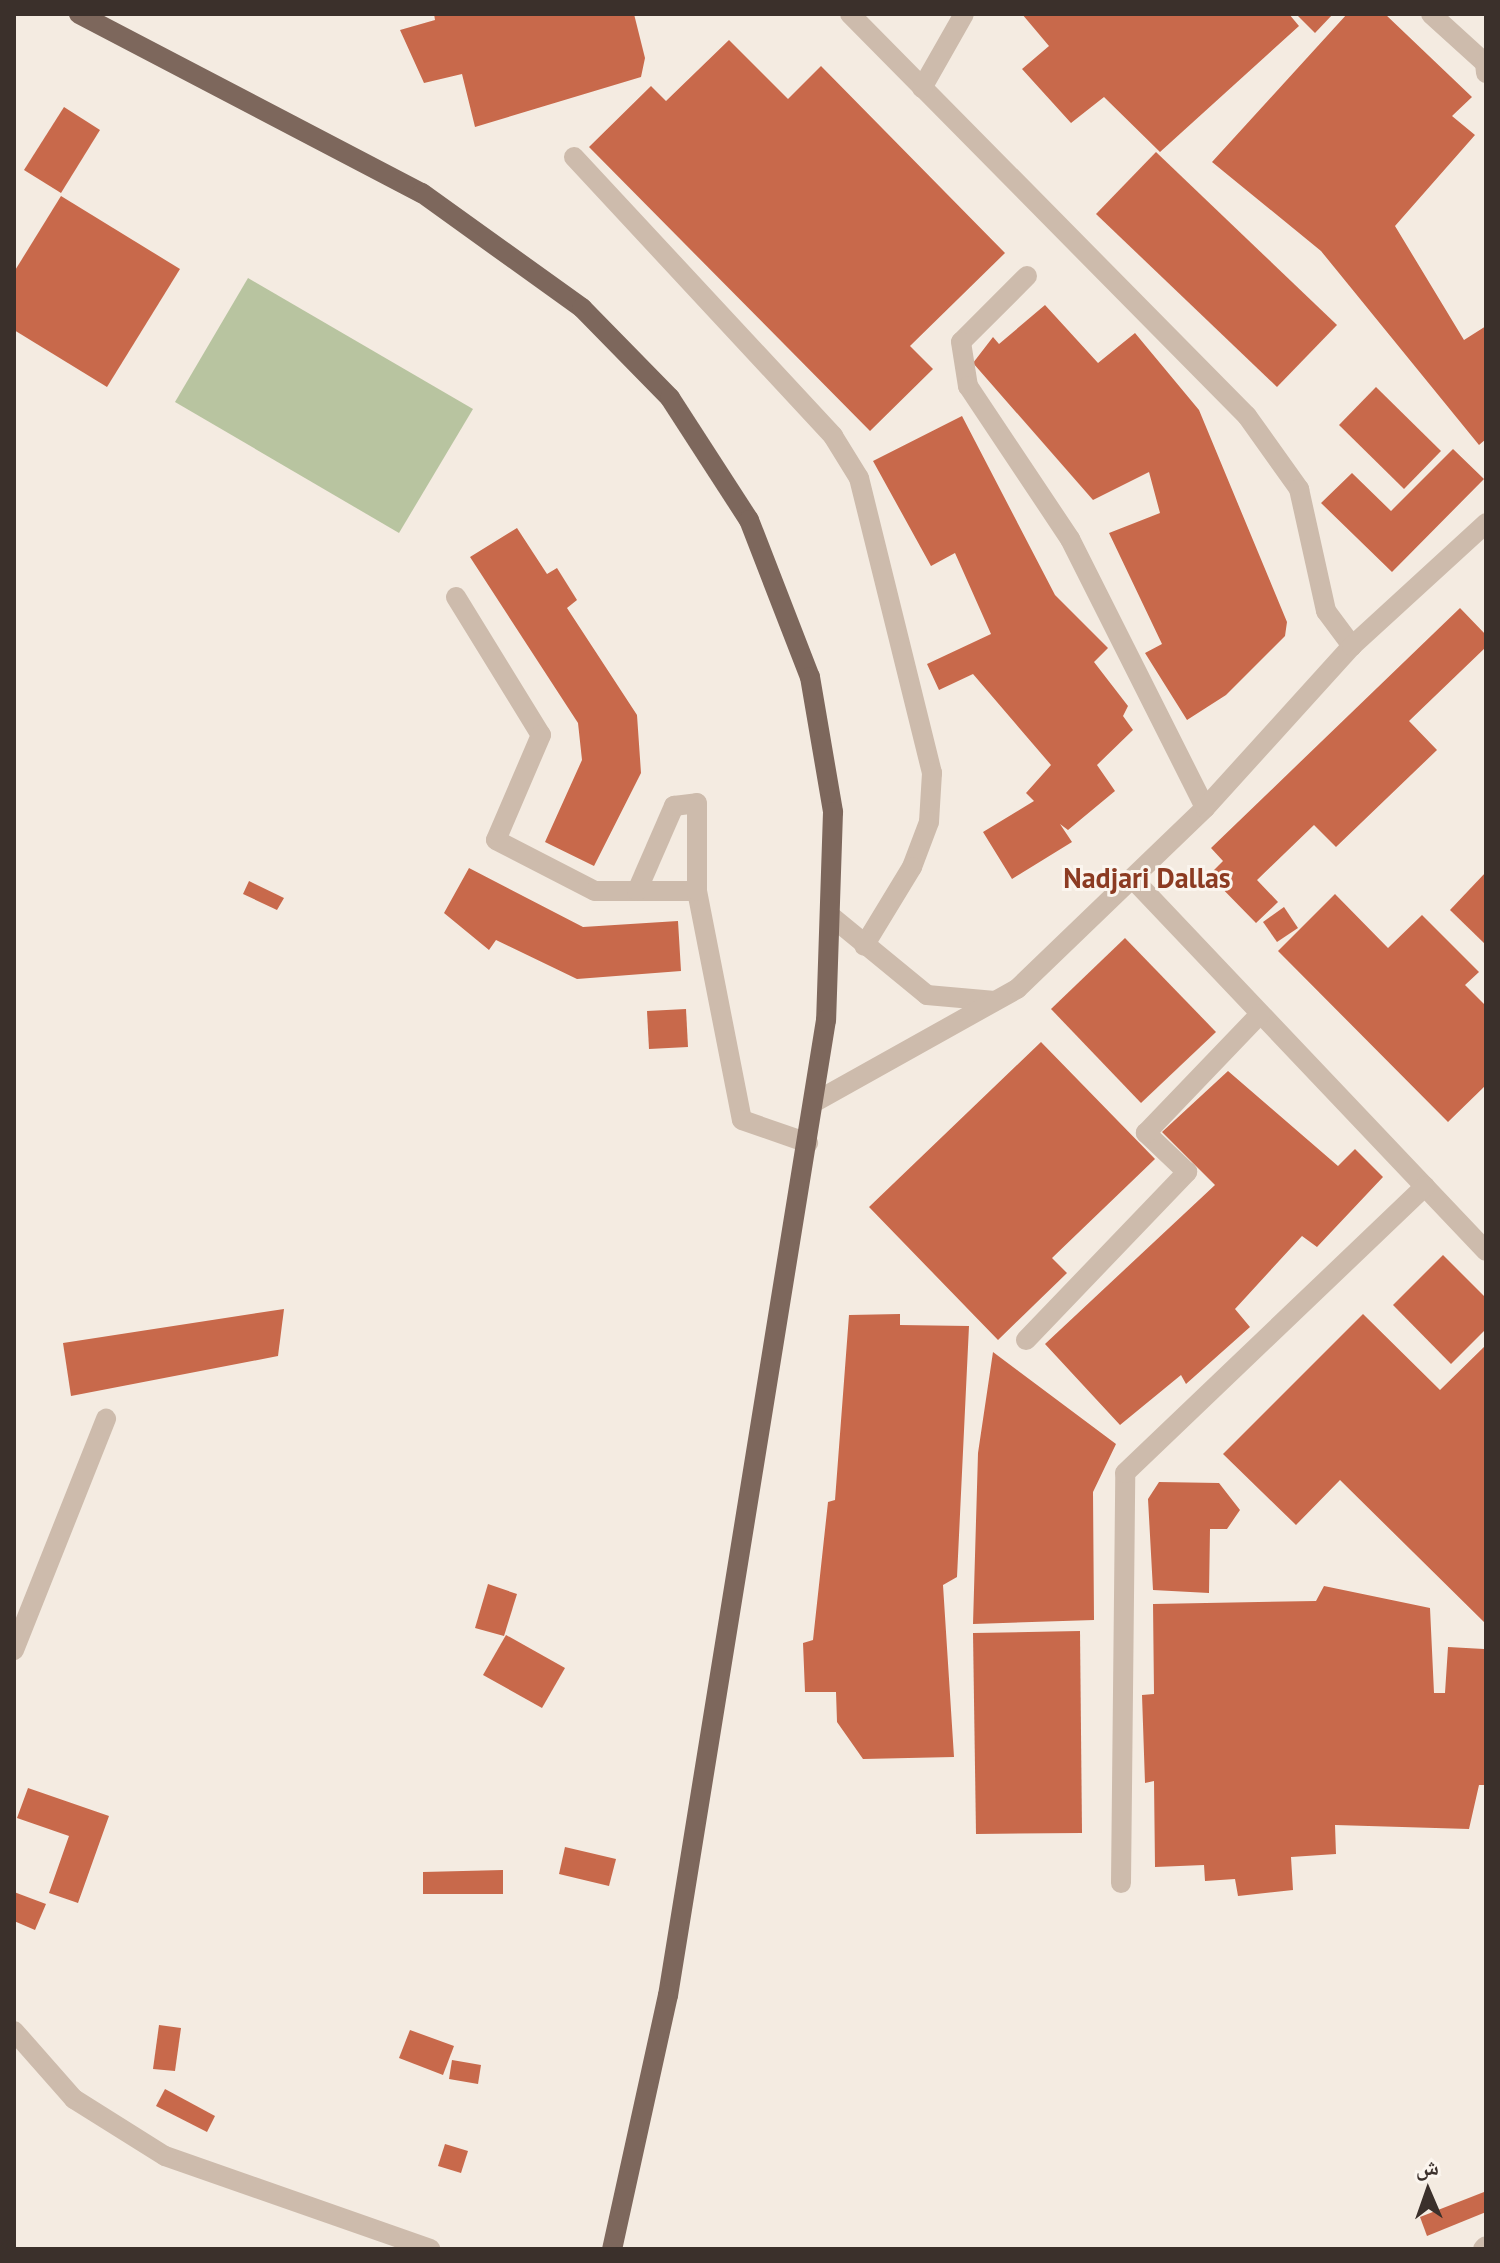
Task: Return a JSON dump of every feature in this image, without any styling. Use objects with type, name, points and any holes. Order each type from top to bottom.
[{"type":"main road","points":[[79,14],[351,153],[492,238],[582,308],[670,398],[749,520],[810,677],[833,812],[832,917],[808,1143],[668,1995],[612,2249]]},
{"type":"street","points":[[850,14],[1247,416],[1299,489],[1326,611],[1352,646]]},
{"type":"street","points":[[922,88],[964,14]]},
{"type":"street","points":[[1431,14],[1485,63],[1486,73]]},
{"type":"street","points":[[574,157],[833,436],[859,478],[932,773],[929,822],[912,867],[864,946]]},
{"type":"street","points":[[1027,276],[961,342],[968,386],[1070,539],[1205,808]]},
{"type":"street","points":[[813,1103],[995,1001],[1133,879],[1205,808],[1352,646],[1486,523]]},
{"type":"street","points":[[456,597],[541,735],[496,840],[595,891],[697,891]]},
{"type":"street","points":[[637,891],[674,806],[697,803],[697,891],[742,1120],[808,1143]]},
{"type":"street","points":[[1133,879],[1486,1251]]},
{"type":"street","points":[[832,917],[927,995],[995,1001]]},
{"type":"street","points":[[1026,1340],[1187,1172],[1146,1133],[1260,1014]]},
{"type":"street","points":[[1121,1883],[1125,1473],[1425,1186]]},
{"type":"street","points":[[14,1650],[106,1419]]},
{"type":"street","points":[[14,2031],[40,2067],[74,2099],[165,2156],[430,2249]]},
{"type":"street","points":[[14,2056],[40,2067]]},
{"type":"green space","points":[[248,278],[473,409],[399,533],[175,402]]},
{"type":"building","points":[[434,14],[634,14],[645,58],[641,77],[475,127],[462,74],[424,83],[400,30],[435,20]]},
{"type":"building","points":[[1022,14],[1289,14],[1299,26],[1160,152],[1104,97],[1071,123],[1022,69],[1049,46]]},
{"type":"building","points":[[1296,14],[1333,14],[1315,33]]},
{"type":"building","points":[[1347,14],[1385,14],[1472,97],[1452,116],[1475,135],[1395,226],[1464,340],[1486,326],[1486,439],[1479,445],[1321,251],[1212,162]]},
{"type":"building","points":[[729,40],[788,99],[821,66],[1005,253],[910,346],[933,369],[870,431],[589,147],[651,86],[666,101]]},
{"type":"building","points":[[64,107],[100,130],[61,193],[24,170]]},
{"type":"building","points":[[1156,152],[1337,325],[1277,387],[1096,214]]},
{"type":"building","points":[[61,196],[180,269],[107,387],[14,330],[14,272]]},
{"type":"building","points":[[1045,305],[1098,363],[1135,333],[1199,410],[1287,622],[1285,636],[1226,695],[1187,720],[1145,653],[1162,644],[1109,533],[1160,513],[1149,472],[1093,500],[973,363],[993,337],[999,344]]},
{"type":"building","points":[[1376,387],[1441,451],[1404,489],[1339,425]]},
{"type":"building","points":[[962,416],[1055,595],[1108,648],[1094,662],[1128,706],[1123,716],[1133,730],[1097,765],[1115,791],[1068,830],[1060,824],[1072,842],[1012,879],[983,832],[1034,801],[1026,793],[1051,765],[973,674],[939,690],[927,664],[991,634],[955,553],[931,566],[873,461]]},
{"type":"building","points":[[1453,449],[1484,479],[1392,572],[1321,503],[1352,473],[1391,511]]},
{"type":"building","points":[[517,528],[547,574],[557,568],[577,600],[567,608],[637,715],[641,773],[594,866],[545,842],[582,760],[578,723],[470,557]]},
{"type":"building","points":[[1460,608],[1486,635],[1486,647],[1409,721],[1437,750],[1336,847],[1314,825],[1257,880],[1278,902],[1256,923],[1209,875],[1223,861],[1211,848]]},
{"type":"building","points":[[469,868],[583,927],[678,921],[681,971],[577,979],[496,940],[489,950],[444,913]]},
{"type":"building","points":[[1486,872],[1486,945],[1450,910]]},
{"type":"building","points":[[249,881],[284,898],[277,910],[243,894]]},
{"type":"building","points":[[1335,894],[1388,948],[1422,915],[1479,972],[1465,985],[1486,1006],[1486,1085],[1448,1122],[1278,951]]},
{"type":"building","points":[[1284,907],[1298,928],[1277,942],[1263,922]]},
{"type":"building","points":[[1125,938],[1216,1032],[1141,1103],[1051,1009]]},
{"type":"building","points":[[686,1009],[688,1047],[649,1049],[647,1011]]},
{"type":"building","points":[[1041,1042],[1155,1159],[1052,1258],[1067,1273],[998,1340],[869,1207]]},
{"type":"building","points":[[1228,1071],[1338,1166],[1355,1149],[1383,1177],[1317,1247],[1302,1236],[1235,1309],[1250,1327],[1186,1384],[1181,1375],[1120,1425],[1045,1344],[1215,1185],[1162,1132]]},
{"type":"building","points":[[1443,1255],[1486,1298],[1486,1329],[1451,1364],[1393,1305]]},
{"type":"building","points":[[284,1309],[278,1356],[71,1396],[63,1343]]},
{"type":"building","points":[[900,1314],[900,1325],[969,1326],[957,1577],[943,1585],[954,1757],[863,1759],[837,1722],[836,1692],[805,1692],[803,1643],[813,1640],[828,1502],[835,1500],[849,1315]]},
{"type":"building","points":[[1363,1314],[1440,1390],[1486,1345],[1486,1624],[1340,1480],[1296,1525],[1223,1454]]},
{"type":"building","points":[[993,1352],[1116,1444],[1093,1492],[1094,1620],[973,1624],[978,1453]]},
{"type":"building","points":[[1159,1482],[1219,1483],[1240,1510],[1227,1529],[1210,1529],[1209,1593],[1153,1590],[1148,1499]]},
{"type":"building","points":[[488,1584],[517,1594],[504,1636],[475,1628]]},
{"type":"building","points":[[1324,1586],[1430,1608],[1434,1693],[1445,1693],[1448,1647],[1484,1649],[1486,1785],[1479,1785],[1469,1829],[1335,1825],[1336,1854],[1291,1857],[1293,1890],[1238,1896],[1235,1879],[1205,1881],[1204,1865],[1155,1867],[1154,1781],[1145,1783],[1142,1695],[1154,1694],[1153,1604],[1316,1601]]},
{"type":"building","points":[[1080,1631],[1082,1833],[976,1834],[973,1633]]},
{"type":"building","points":[[506,1635],[565,1668],[542,1708],[483,1675]]},
{"type":"building","points":[[28,1788],[109,1816],[78,1903],[49,1893],[69,1836],[17,1818]]},
{"type":"building","points":[[565,1847],[616,1859],[609,1886],[559,1874]]},
{"type":"building","points":[[503,1870],[503,1894],[423,1894],[423,1872]]},
{"type":"building","points":[[14,1892],[46,1904],[35,1930],[14,1921]]},
{"type":"building","points":[[159,2025],[181,2028],[175,2071],[153,2069]]},
{"type":"building","points":[[410,2030],[454,2046],[443,2075],[399,2058]]},
{"type":"building","points":[[452,2060],[481,2065],[478,2084],[449,2079]]},
{"type":"building","points":[[165,2089],[215,2116],[207,2132],[156,2106]]},
{"type":"building","points":[[445,2144],[468,2151],[461,2173],[438,2166]]},
{"type":"building","points":[[1484,2192],[1486,2212],[1427,2236],[1420,2217]]},
{"type":"district","name":"Nadjari Dallas","points":[[1147,878]]}]
